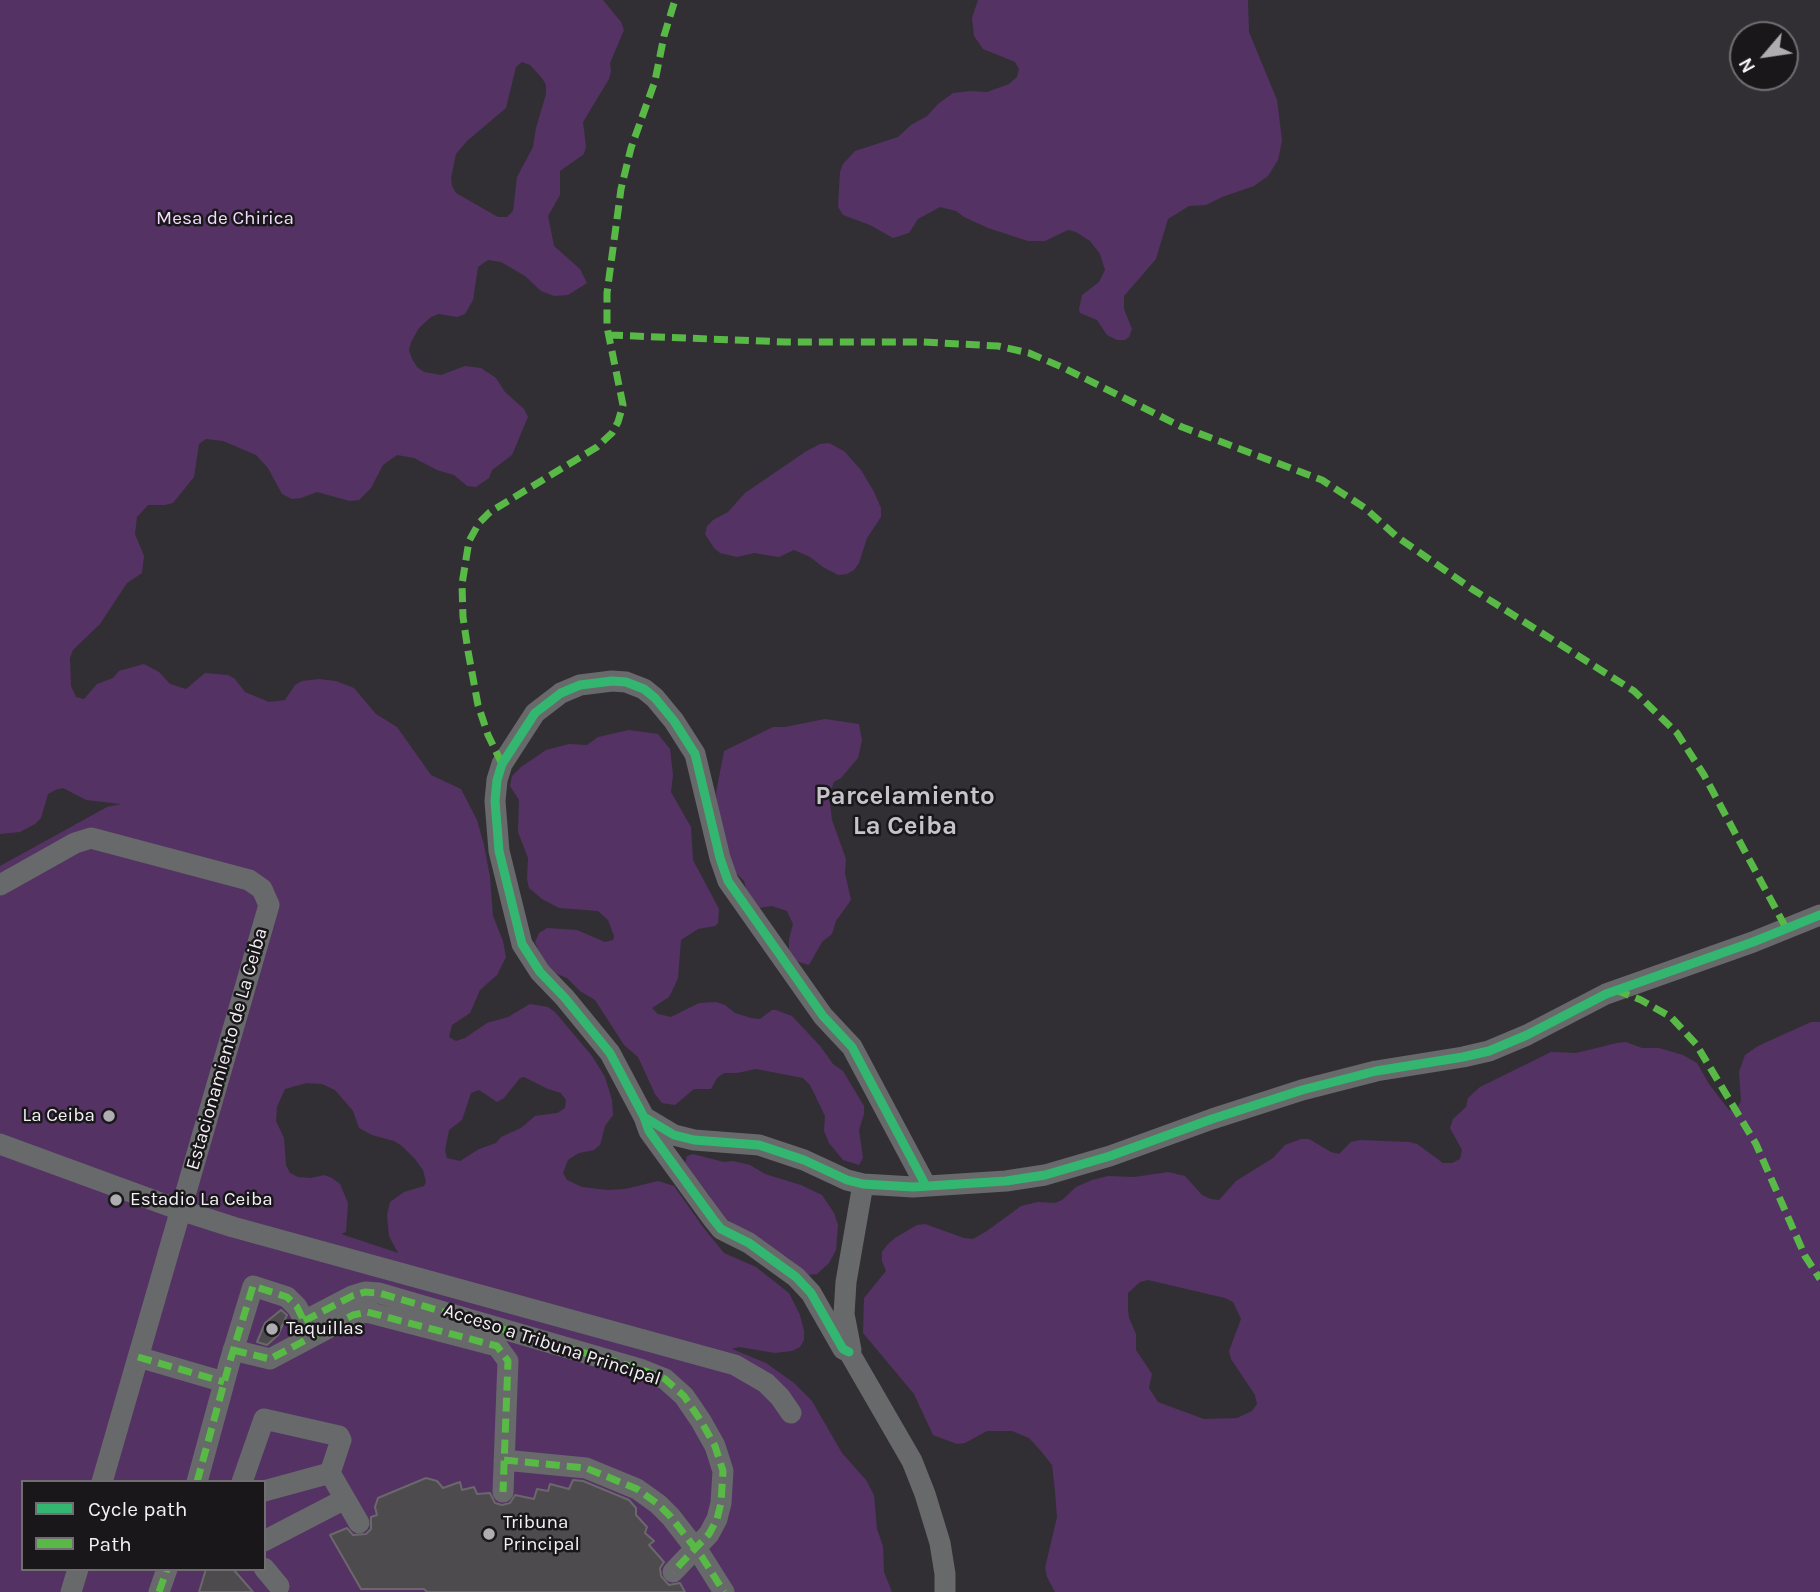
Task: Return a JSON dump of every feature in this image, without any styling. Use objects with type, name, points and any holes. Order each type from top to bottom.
[{"type":"street","points":[[926,1186],[852,1047],[823,1016],[812,996],[728,881],[720,859],[695,754],[655,698],[644,689],[626,682],[612,681],[580,685],[561,693],[535,713],[502,764],[495,801],[499,851],[522,944],[540,972],[610,1053],[649,1131],[713,1219],[721,1228],[749,1243],[796,1277],[811,1293],[843,1349],[849,1352],[912,1461],[940,1543],[945,1574],[944,1592]]},
{"type":"street","name":"Estacionamiento de La Ceiba","points":[[0,886],[75,844],[91,838],[249,880],[267,896],[268,912],[104,1480]]},
{"type":"street","points":[[644,1117],[674,1135],[694,1140],[759,1145],[804,1160],[847,1181],[863,1184],[883,1187],[1006,1181],[1073,1168],[1302,1090],[1387,1069],[1489,1051],[1527,1035],[1606,994],[1753,942],[1820,915]]},
{"type":"street","points":[[0,1144],[233,1227],[735,1365],[766,1383],[780,1396],[790,1413]]},
{"type":"street","points":[[849,1352],[851,1350],[844,1314],[846,1282],[863,1184]]},
{"type":"street","points":[[198,1480],[253,1286],[287,1297],[297,1307],[308,1329]]},
{"type":"street","name":"Acceso a Tribuna Principal","points":[[233,1350],[270,1359],[352,1296],[379,1293],[640,1369],[665,1380],[675,1387],[692,1407],[715,1446],[723,1471],[717,1519],[709,1534],[673,1572]]},
{"type":"street","name":"Acceso a Tribuna Principal","points":[[308,1329],[367,1312],[497,1346],[508,1361],[503,1492]]},
{"type":"street","points":[[138,1357],[224,1382]]},
{"type":"street","points":[[243,1480],[262,1422],[269,1419],[339,1436],[341,1440],[330,1473],[359,1523]]},
{"type":"street","points":[[505,1460],[586,1468],[638,1489],[658,1504],[696,1549],[724,1592]]},
{"type":"street","points":[[266,1490],[330,1473]]},
{"type":"street","points":[[266,1540],[345,1499]]},
{"type":"street","points":[[266,1570],[279,1586]]},
{"type":"street","points":[[71,1592],[77,1571]]},
{"type":"street","points":[[159,1592],[166,1571]]},
{"type":"green space","name":"Mesa de Chirica","points":[[0,0],[603,0],[621,22],[624,30],[610,63],[609,79],[583,122],[586,146],[584,154],[560,171],[560,195],[548,216],[554,246],[580,269],[587,283],[568,295],[554,296],[541,291],[525,276],[501,262],[488,260],[478,267],[473,300],[465,314],[457,317],[439,314],[431,317],[419,328],[409,350],[417,367],[424,372],[441,375],[465,366],[481,368],[496,378],[528,417],[512,455],[476,487],[467,486],[454,475],[414,458],[397,455],[383,465],[371,488],[359,500],[350,501],[317,492],[292,499],[282,494],[268,468],[256,455],[223,441],[206,439],[199,444],[194,477],[173,503],[148,505],[137,517],[135,534],[144,556],[142,573],[127,583],[100,624],[73,650],[70,658],[71,686],[76,697],[84,699],[97,684],[113,678],[119,671],[144,664],[159,672],[170,684],[186,689],[205,673],[228,675],[235,679],[245,692],[269,702],[285,700],[295,685],[302,681],[336,681],[354,688],[376,714],[397,727],[431,775],[461,789],[477,820],[484,845],[493,916],[506,957],[497,975],[480,990],[470,1013],[452,1025],[449,1037],[456,1041],[465,1038],[487,1023],[508,1017],[530,1004],[548,1007],[555,1012],[592,1056],[605,1077],[612,1100],[613,1115],[605,1126],[600,1145],[568,1160],[563,1173],[567,1180],[582,1187],[607,1190],[625,1189],[658,1181],[674,1186],[724,1253],[756,1267],[789,1293],[800,1315],[804,1331],[804,1340],[800,1347],[775,1353],[739,1347],[732,1349],[766,1363],[794,1383],[812,1401],[842,1453],[866,1480],[874,1495],[877,1529],[883,1546],[884,1572],[892,1592],[0,1592],[0,866],[107,807],[121,804],[86,800],[63,788],[55,790],[48,794],[41,818],[20,832],[0,834]],"holes":[[[522,62],[530,65],[542,78],[546,85],[546,94],[533,147],[517,177],[513,211],[507,217],[498,217],[456,193],[451,178],[456,154],[467,141],[506,108],[516,67]],[[524,1077],[561,1093],[566,1100],[565,1108],[557,1113],[535,1116],[521,1128],[460,1161],[447,1158],[445,1150],[449,1130],[462,1120],[471,1093],[479,1090],[497,1102]],[[307,1083],[322,1084],[335,1090],[353,1111],[359,1128],[402,1146],[423,1170],[426,1182],[424,1186],[404,1192],[390,1202],[387,1215],[389,1236],[398,1253],[341,1234],[346,1232],[348,1203],[340,1184],[332,1178],[324,1175],[298,1177],[290,1173],[286,1165],[284,1138],[276,1121],[277,1107],[285,1089]]]},
{"type":"green space","points":[[978,0],[1248,0],[1249,32],[1277,100],[1282,140],[1278,160],[1268,176],[1254,186],[1206,205],[1189,206],[1168,219],[1156,259],[1124,296],[1124,309],[1132,329],[1125,340],[1117,340],[1107,335],[1097,320],[1080,313],[1082,295],[1099,282],[1105,270],[1100,254],[1090,241],[1076,232],[1068,230],[1045,241],[1028,241],[988,228],[956,211],[940,207],[918,219],[909,233],[893,238],[870,225],[843,215],[838,207],[840,172],[843,164],[855,151],[898,137],[953,93],[987,92],[1009,84],[1017,77],[1019,69],[1015,62],[983,49],[974,36],[972,18]]},
{"type":"green space","points":[[829,443],[844,451],[861,470],[881,508],[881,517],[867,538],[854,570],[838,575],[794,550],[779,557],[754,553],[737,557],[720,553],[714,548],[705,534],[707,526],[713,520],[728,512],[745,493],[805,452],[820,444]]},
{"type":"green space","points":[[825,719],[859,724],[862,741],[858,758],[841,778],[834,782],[829,795],[832,820],[846,859],[845,873],[851,900],[836,921],[832,934],[822,942],[809,965],[789,957],[789,939],[793,924],[787,911],[772,906],[758,908],[744,881],[734,871],[717,810],[716,793],[724,751],[773,727]]},
{"type":"green space","points":[[629,730],[658,734],[670,749],[673,775],[671,792],[691,827],[693,860],[719,909],[718,923],[715,926],[698,929],[681,940],[678,978],[669,997],[652,1008],[658,1014],[671,1017],[699,1003],[716,1002],[735,1013],[751,1018],[760,1019],[772,1010],[792,1016],[833,1064],[843,1071],[864,1106],[859,1130],[863,1158],[859,1165],[843,1160],[829,1143],[824,1131],[825,1116],[810,1085],[803,1078],[756,1069],[724,1073],[717,1078],[711,1089],[694,1089],[675,1105],[662,1103],[638,1057],[624,1045],[595,1000],[580,991],[567,978],[547,970],[535,942],[539,933],[547,928],[577,930],[605,942],[613,940],[614,936],[608,920],[598,911],[559,908],[529,888],[528,858],[518,832],[519,800],[510,786],[512,776],[546,750],[569,744],[587,745],[598,737]]},
{"type":"green space","points":[[1811,1022],[1820,1022],[1820,1592],[1055,1592],[1045,1568],[1057,1517],[1052,1465],[1029,1438],[1012,1431],[987,1431],[965,1443],[957,1444],[933,1435],[914,1394],[863,1333],[864,1298],[886,1271],[882,1252],[895,1238],[917,1225],[925,1224],[973,1239],[1021,1206],[1038,1202],[1055,1203],[1076,1187],[1108,1176],[1134,1177],[1168,1172],[1185,1176],[1202,1195],[1219,1200],[1236,1181],[1273,1158],[1285,1145],[1301,1139],[1309,1139],[1339,1154],[1351,1142],[1360,1140],[1409,1142],[1417,1144],[1443,1163],[1452,1163],[1460,1159],[1462,1150],[1450,1128],[1453,1119],[1466,1107],[1468,1098],[1480,1087],[1551,1052],[1576,1053],[1626,1042],[1642,1048],[1659,1048],[1683,1055],[1697,1063],[1729,1110],[1737,1108],[1741,1101],[1739,1072],[1745,1055],[1758,1046]],"holes":[[[1148,1280],[1233,1302],[1241,1319],[1229,1351],[1231,1359],[1255,1395],[1257,1404],[1252,1411],[1237,1418],[1204,1419],[1158,1402],[1149,1388],[1152,1374],[1136,1350],[1136,1334],[1129,1318],[1128,1293],[1140,1282]]]},
{"type":"green space","points":[[693,1154],[750,1165],[765,1174],[801,1185],[822,1195],[834,1213],[838,1225],[836,1250],[829,1263],[817,1274],[808,1275],[788,1258],[720,1215],[685,1163],[687,1156]]},
{"type":"building","name":"Taquillas","points":[[281,1310],[287,1315],[278,1335],[267,1345],[257,1342],[265,1323]]},
{"type":"building","name":"Tribuna Principal","points":[[426,1478],[437,1481],[443,1488],[460,1482],[462,1490],[474,1487],[477,1494],[490,1493],[495,1503],[502,1505],[510,1503],[515,1495],[534,1499],[537,1489],[548,1491],[550,1484],[569,1489],[573,1480],[583,1481],[629,1500],[636,1508],[636,1515],[647,1527],[645,1533],[654,1541],[649,1545],[664,1562],[660,1568],[661,1576],[669,1585],[680,1583],[685,1592],[427,1592],[424,1589],[361,1589],[330,1535],[347,1528],[353,1535],[366,1534],[371,1529],[371,1517],[377,1515],[375,1507],[378,1498]]},
{"type":"building","points":[[205,1571],[235,1571],[253,1592],[199,1592]]},
{"type":"marked path","points":[[502,764],[478,705],[468,651],[462,584],[469,541],[479,523],[490,512],[597,447],[612,433],[618,422],[623,405],[607,327],[607,293],[621,189],[631,148],[655,81],[675,0]]},
{"type":"marked path","points":[[609,335],[998,346],[1029,353],[1182,427],[1322,480],[1365,508],[1396,536],[1472,589],[1634,691],[1677,733],[1704,775],[1786,928]]},
{"type":"marked path","points":[[1616,990],[1671,1017],[1696,1044],[1756,1144],[1805,1256],[1820,1279]]},
{"type":"marked path","points":[[198,1480],[253,1286],[287,1297],[297,1307],[307,1327]]},
{"type":"marked path","points":[[304,1321],[352,1296],[365,1292],[379,1293],[640,1369],[665,1379],[684,1396],[701,1421],[715,1446],[723,1471],[717,1519],[709,1534],[673,1572]]},
{"type":"marked path","points":[[233,1350],[270,1359],[353,1315],[367,1312],[497,1346],[508,1361],[503,1492]]},
{"type":"marked path","points":[[138,1357],[224,1382]]},
{"type":"marked path","points":[[504,1460],[586,1468],[637,1489],[671,1517],[702,1557],[724,1592]]},
{"type":"marked path","points":[[159,1592],[166,1571]]},
{"type":"cycle path","points":[[849,1352],[843,1349],[811,1293],[796,1277],[749,1243],[721,1229],[649,1131],[610,1053],[540,972],[522,944],[499,851],[495,801],[502,764],[535,713],[561,693],[580,685],[626,682],[644,689],[655,698],[695,754],[728,881],[823,1016],[852,1047],[926,1186]]},
{"type":"cycle path","points":[[644,1117],[674,1135],[694,1140],[759,1145],[863,1184],[913,1187],[1006,1181],[1045,1175],[1110,1156],[1302,1090],[1376,1071],[1489,1051],[1527,1035],[1606,994],[1753,942],[1820,915]]},
{"type":"place","name":"La Ceiba","points":[[109,1116]]},
{"type":"place","name":"Estadio La Ceiba","points":[[116,1200]]},
{"type":"place","name":"Taquillas","points":[[272,1329]]},
{"type":"place","name":"Tribuna Principal","points":[[489,1534]]},
{"type":"district","name":"Parcelamiento La Ceiba","points":[[905,812]]}]
